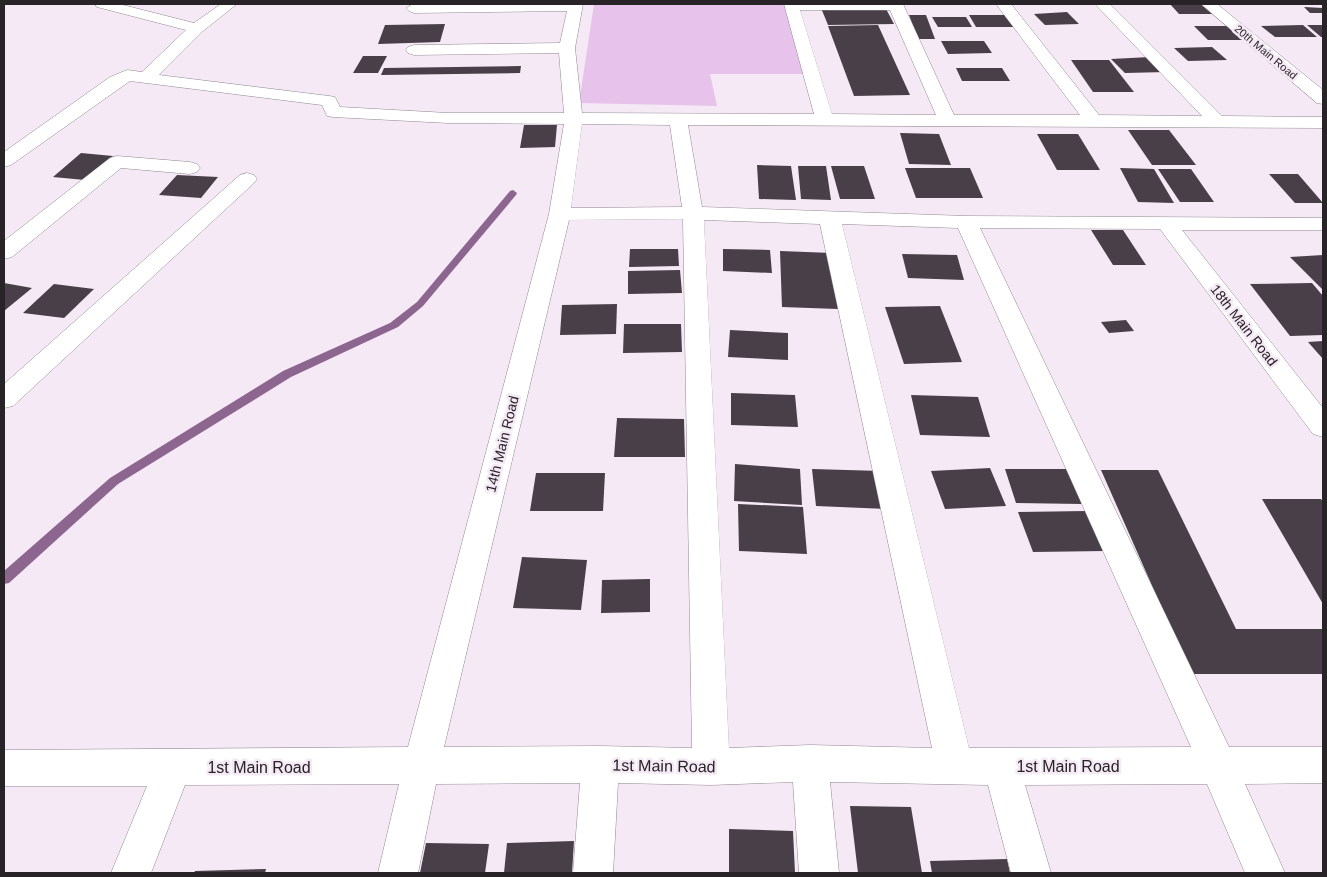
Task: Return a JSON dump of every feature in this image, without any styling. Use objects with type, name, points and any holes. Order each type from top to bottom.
[{"type":"street","points":[[102,4],[197,28]]},
{"type":"street","points":[[146,78],[197,28],[230,4]]},
{"type":"street","points":[[1003,4],[1094,121]]},
{"type":"street","points":[[1102,4],[1218,122]]},
{"type":"street","name":"20th Main Road","points":[[1208,4],[1323,99]]},
{"type":"street","points":[[414,8],[576,5]]},
{"type":"street","name":"14th Main Road","points":[[398,873],[421,767],[560,214],[574,119],[567,48],[576,5]]},
{"type":"street","points":[[825,120],[791,5],[896,5],[948,121]]},
{"type":"street","points":[[414,50],[567,48]]},
{"type":"street","points":[[4,161],[116,81],[128,75],[330,101],[333,112],[448,118],[1323,122]]},
{"type":"street","points":[[678,120],[692,213],[711,767]]},
{"type":"street","points":[[4,252],[117,162],[190,168]]},
{"type":"street","points":[[4,399],[247,179]]},
{"type":"street","points":[[560,214],[692,213],[966,222],[1323,224]]},
{"type":"street","points":[[830,219],[955,766]]},
{"type":"street","points":[[966,222],[1218,766],[1265,873]]},
{"type":"street","name":"18th Main Road","points":[[1165,222],[1323,427]]},
{"type":"street","points":[[810,763],[819,873]]},
{"type":"street","name":"1st Main Road","points":[[4,768],[421,767],[600,764],[711,767],[810,763],[955,766],[1323,765]]},
{"type":"street","points":[[593,873],[600,764]]},
{"type":"street","points":[[1001,766],[1031,873]]},
{"type":"street","points":[[131,873],[173,768]]},
{"type":"shaded area","points":[[594,4],[784,4],[806,74],[710,74],[717,106],[579,103]]},
{"type":"building","points":[[1170,4],[1203,4],[1213,14],[1179,14]]},
{"type":"building","points":[[885,7],[894,24],[828,25],[821,8]]},
{"type":"building","points":[[1304,7],[1323,8],[1323,13],[1310,13]]},
{"type":"building","points":[[1067,12],[1079,24],[1045,25],[1034,14]]},
{"type":"building","points":[[909,15],[926,15],[935,39],[918,39]]},
{"type":"building","points":[[969,15],[1008,15],[1016,27],[976,27]]},
{"type":"building","points":[[932,17],[966,17],[972,27],[938,27]]},
{"type":"building","points":[[445,24],[440,42],[378,44],[385,25]]},
{"type":"building","points":[[878,25],[910,95],[854,96],[828,26]]},
{"type":"building","points":[[1303,25],[1317,37],[1275,37],[1261,26]]},
{"type":"building","points":[[1307,25],[1323,25],[1323,37],[1321,37]]},
{"type":"building","points":[[1194,26],[1230,26],[1245,40],[1208,40]]},
{"type":"building","points":[[941,41],[984,41],[992,53],[948,54]]},
{"type":"building","points":[[1212,47],[1227,60],[1188,61],[1174,48]]},
{"type":"building","points":[[363,56],[387,56],[378,73],[353,73]]},
{"type":"building","points":[[1150,57],[1166,72],[1125,73],[1111,59]]},
{"type":"building","points":[[1071,60],[1109,60],[1134,92],[1093,92]]},
{"type":"building","points":[[521,66],[520,73],[381,75],[384,68]]},
{"type":"building","points":[[956,68],[1002,68],[1010,81],[962,81]]},
{"type":"building","points":[[524,125],[557,125],[555,147],[520,148]]},
{"type":"building","points":[[1128,130],[1169,130],[1196,165],[1152,165]]},
{"type":"building","points":[[900,133],[939,134],[951,165],[909,164]]},
{"type":"building","points":[[1037,134],[1078,134],[1100,170],[1057,170]]},
{"type":"building","points":[[81,153],[113,156],[85,180],[53,177]]},
{"type":"building","points":[[757,165],[791,166],[796,200],[759,199]]},
{"type":"building","points":[[798,166],[826,166],[831,200],[801,199]]},
{"type":"building","points":[[831,166],[864,166],[875,199],[840,199]]},
{"type":"building","points":[[905,168],[970,168],[983,198],[916,198]]},
{"type":"building","points":[[1120,168],[1154,169],[1174,203],[1138,202]]},
{"type":"building","points":[[1158,169],[1191,169],[1214,202],[1180,202]]},
{"type":"building","points":[[1269,174],[1298,174],[1323,203],[1295,203]]},
{"type":"building","points":[[177,175],[218,177],[201,198],[159,195]]},
{"type":"building","points":[[1091,230],[1123,230],[1146,265],[1113,265]]},
{"type":"building","points":[[630,249],[678,249],[679,266],[629,267]]},
{"type":"building","points":[[723,249],[770,250],[772,273],[723,271]]},
{"type":"building","points":[[780,251],[832,253],[838,309],[782,307]]},
{"type":"building","points":[[902,254],[957,255],[964,280],[908,278]]},
{"type":"building","points":[[1323,255],[1323,290],[1290,257]]},
{"type":"building","points":[[680,270],[682,293],[628,294],[628,271]]},
{"type":"building","points":[[4,283],[32,288],[4,311]]},
{"type":"building","points":[[1312,283],[1323,296],[1323,335],[1290,336],[1250,284]]},
{"type":"building","points":[[54,284],[94,289],[64,318],[23,313]]},
{"type":"building","points":[[617,304],[616,334],[560,335],[562,305]]},
{"type":"building","points":[[940,306],[962,362],[904,364],[885,307]]},
{"type":"building","points":[[1126,320],[1134,331],[1109,333],[1101,322]]},
{"type":"building","points":[[624,324],[681,324],[682,352],[623,353]]},
{"type":"building","points":[[730,330],[788,333],[788,360],[728,357]]},
{"type":"building","points":[[1323,341],[1323,359],[1308,342]]},
{"type":"building","points":[[731,393],[795,395],[798,427],[731,425]]},
{"type":"building","points":[[911,395],[978,397],[990,437],[920,435]]},
{"type":"building","points":[[617,418],[684,419],[685,457],[614,457]]},
{"type":"building","points":[[735,464],[800,469],[802,505],[734,501]]},
{"type":"building","points":[[990,468],[1006,506],[945,509],[931,471]]},
{"type":"building","points":[[812,469],[881,471],[887,509],[816,506]]},
{"type":"building","points":[[1005,469],[1069,469],[1082,504],[1016,503]]},
{"type":"building","points":[[1101,470],[1158,470],[1236,629],[1323,629],[1323,674],[1191,674]]},
{"type":"building","points":[[536,473],[605,473],[603,511],[530,511]]},
{"type":"building","points":[[1262,499],[1321,499],[1323,502],[1323,604]]},
{"type":"building","points":[[738,504],[803,507],[807,554],[739,551]]},
{"type":"building","points":[[1087,511],[1105,551],[1033,552],[1018,512]]},
{"type":"building","points":[[522,557],[587,560],[581,610],[513,608]]},
{"type":"building","points":[[650,579],[650,612],[601,613],[602,580]]},
{"type":"building","points":[[850,806],[911,807],[922,873],[858,873]]},
{"type":"building","points":[[729,829],[793,831],[795,873],[729,873]]},
{"type":"building","points":[[574,841],[572,873],[504,873],[507,843]]},
{"type":"building","points":[[426,843],[489,844],[485,873],[420,873]]},
{"type":"building","points":[[1007,859],[1010,873],[932,873],[930,861]]},
{"type":"building","points":[[266,869],[265,873],[194,873],[195,871]]},
{"type":"waterway","points":[[4,579],[114,481],[287,374],[394,325],[420,304],[513,193]]}]
